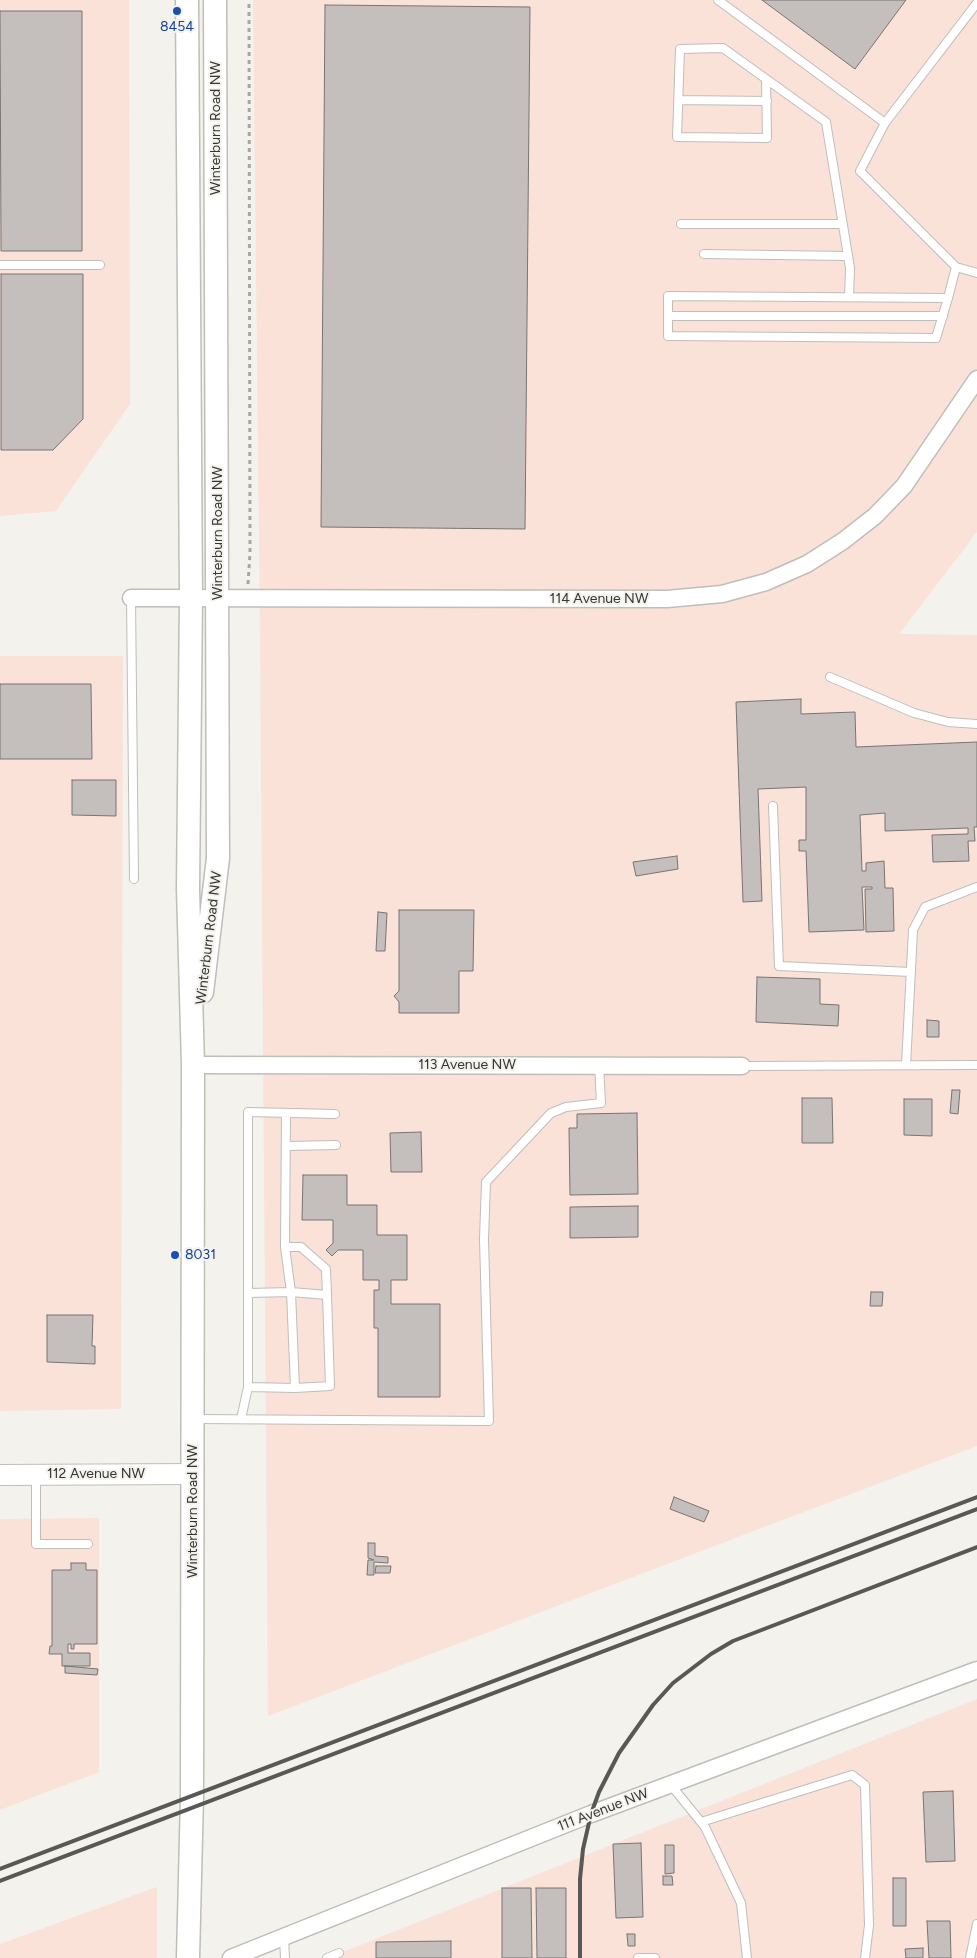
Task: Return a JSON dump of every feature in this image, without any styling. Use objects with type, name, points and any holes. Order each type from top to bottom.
[{"type":"main road","name":"Winterburn Road NW","points":[[187,0],[191,597],[188,889],[193,1065],[192,1796],[188,1958]]},
{"type":"main road","name":"Winterburn Road NW","points":[[193,1065],[218,858],[219,598],[215,0]]},
{"type":"street","name":"114 Avenue NW","points":[[132,598],[667,599],[722,594],[766,582],[807,564],[843,541],[875,516],[904,486],[977,379]]},
{"type":"street","name":"113 Avenue NW","points":[[193,1065],[742,1066]]},
{"type":"street","name":"112 Avenue NW","points":[[0,1475],[193,1474]]},
{"type":"street","name":"111 Avenue NW","points":[[231,1958],[591,1814],[977,1670]]},
{"type":"lane","points":[[718,0],[885,124]]},
{"type":"lane","points":[[977,3],[885,124],[860,171],[956,267],[977,273]]},
{"type":"lane","points":[[766,80],[767,138],[677,137],[680,48],[723,48],[826,122],[850,268],[849,297]]},
{"type":"lane","points":[[679,100],[767,101]]},
{"type":"lane","points":[[682,224],[842,224]]},
{"type":"lane","points":[[704,254],[848,256]]},
{"type":"lane","points":[[0,265],[100,265]]},
{"type":"lane","points":[[948,298],[668,296],[668,336],[936,338],[943,316],[948,298],[956,267]]},
{"type":"lane","points":[[668,316],[943,316]]},
{"type":"lane","points":[[132,598],[134,879]]},
{"type":"lane","points":[[830,677],[914,713],[948,722],[977,724]]},
{"type":"lane","points":[[773,806],[779,966],[910,972]]},
{"type":"lane","points":[[906,1066],[913,930],[926,906],[977,887]]},
{"type":"lane","points":[[742,1066],[977,1065]]},
{"type":"lane","points":[[193,1419],[489,1421],[484,1239],[486,1182],[551,1113],[566,1107],[601,1103],[599,1066]]},
{"type":"lane","points":[[241,1419],[248,1387],[248,1112],[335,1114]]},
{"type":"lane","points":[[286,1113],[285,1247],[291,1292],[295,1388]]},
{"type":"lane","points":[[286,1146],[336,1146]]},
{"type":"lane","points":[[248,1387],[295,1388],[330,1386],[326,1268],[301,1247],[285,1247]]},
{"type":"lane","points":[[249,1293],[291,1292],[327,1295]]},
{"type":"lane","points":[[36,1475],[36,1544],[88,1544]]},
{"type":"lane","points":[[701,1822],[852,1775],[865,1785],[869,1924],[865,1958]]},
{"type":"lane","points":[[670,1784],[701,1822],[741,1903],[748,1958]]},
{"type":"lane","points":[[970,1958],[976,1937],[977,1924]]},
{"type":"lane","points":[[284,1938],[285,1958]]},
{"type":"lane","points":[[327,1958],[339,1953]]},
{"type":"lane","points":[[638,1958],[655,1958]]},
{"type":"path","points":[[248,598],[250,553],[249,0]]},
{"type":"shaded area","points":[[0,0],[129,0],[130,404],[56,511],[0,516]]},
{"type":"shaded area","points":[[253,0],[977,0],[977,532],[899,634],[977,635],[977,1446],[268,1716],[260,633]]},
{"type":"shaded area","points":[[0,656],[123,656],[121,1409],[0,1411]]},
{"type":"shaded area","points":[[99,1518],[99,1772],[0,1810],[0,1519]]},
{"type":"shaded area","points":[[977,1699],[977,1958],[328,1958]]},
{"type":"shaded area","points":[[157,1887],[157,1958],[0,1958],[0,1944]]},
{"type":"building","points":[[762,0],[906,0],[855,69]]},
{"type":"building","points":[[325,5],[530,7],[525,529],[321,527]]},
{"type":"building","points":[[0,11],[82,11],[82,251],[1,251]]},
{"type":"building","points":[[1,274],[83,274],[83,419],[53,450],[1,450]]},
{"type":"building","points":[[0,684],[91,684],[92,759],[0,759]]},
{"type":"building","points":[[801,699],[801,714],[855,712],[856,747],[977,742],[977,827],[974,827],[975,841],[968,841],[969,861],[933,862],[932,835],[968,834],[968,828],[885,831],[885,813],[860,815],[862,871],[866,871],[866,863],[884,861],[885,888],[893,888],[894,931],[866,932],[865,889],[872,889],[872,887],[862,887],[864,930],[809,932],[806,851],[799,851],[799,840],[806,840],[806,787],[758,789],[762,901],[743,902],[736,702]]},
{"type":"building","points":[[72,780],[116,780],[116,816],[72,815]]},
{"type":"building","points":[[677,856],[678,869],[636,876],[633,862]]},
{"type":"building","points":[[399,910],[474,910],[473,971],[459,971],[459,1013],[399,1013],[399,1002],[394,996],[399,991]]},
{"type":"building","points":[[378,912],[387,913],[385,951],[376,951]]},
{"type":"building","points":[[757,977],[820,979],[820,1004],[839,1005],[838,1026],[756,1022]]},
{"type":"building","points":[[927,1020],[939,1021],[939,1037],[927,1037]]},
{"type":"building","points":[[952,1090],[960,1090],[958,1114],[950,1113]]},
{"type":"building","points":[[802,1098],[832,1098],[833,1143],[802,1143]]},
{"type":"building","points":[[904,1099],[932,1099],[932,1136],[904,1135]]},
{"type":"building","points":[[637,1113],[638,1194],[570,1195],[569,1128],[577,1128],[577,1114]]},
{"type":"building","points":[[421,1132],[422,1172],[391,1172],[390,1133]]},
{"type":"building","points":[[303,1175],[347,1175],[347,1205],[377,1205],[377,1235],[407,1235],[407,1280],[391,1280],[391,1304],[440,1304],[440,1397],[378,1397],[378,1328],[374,1328],[374,1290],[379,1290],[379,1280],[363,1280],[363,1250],[338,1250],[332,1256],[326,1250],[333,1243],[333,1220],[302,1220]]},
{"type":"building","points":[[638,1206],[638,1237],[570,1238],[570,1207]]},
{"type":"building","points":[[871,1292],[883,1292],[882,1306],[870,1306]]},
{"type":"building","points":[[47,1315],[93,1315],[92,1346],[95,1346],[95,1364],[47,1362]]},
{"type":"building","points":[[674,1497],[709,1511],[704,1522],[670,1509]]},
{"type":"building","points":[[368,1543],[375,1543],[375,1556],[388,1557],[388,1563],[374,1562],[374,1575],[367,1575],[368,1560],[374,1560],[368,1558]]},
{"type":"building","points":[[71,1563],[86,1563],[86,1570],[97,1570],[97,1644],[74,1644],[74,1649],[71,1649],[71,1644],[68,1644],[68,1653],[90,1653],[90,1666],[62,1666],[62,1654],[49,1654],[50,1646],[52,1646],[52,1570],[71,1570]]},
{"type":"building","points":[[376,1566],[391,1566],[390,1573],[375,1573]]},
{"type":"building","points":[[65,1666],[98,1669],[97,1675],[65,1673]]},
{"type":"building","points":[[953,1791],[955,1861],[926,1862],[923,1792]]},
{"type":"building","points":[[641,1843],[643,1917],[616,1918],[613,1844]]},
{"type":"building","points":[[665,1845],[674,1845],[674,1873],[665,1874]]},
{"type":"building","points":[[663,1876],[672,1876],[673,1885],[663,1885]]},
{"type":"building","points":[[893,1878],[906,1878],[906,1926],[893,1926]]},
{"type":"building","points":[[502,1888],[531,1888],[532,1958],[502,1958]]},
{"type":"building","points":[[536,1888],[566,1888],[566,1958],[537,1958]]},
{"type":"building","points":[[927,1921],[950,1921],[951,1958],[929,1958]]},
{"type":"building","points":[[627,1934],[635,1934],[635,1946],[628,1946]]},
{"type":"building","points":[[451,1941],[451,1958],[376,1958],[376,1942]]},
{"type":"building","points":[[923,1948],[923,1958],[906,1958],[905,1949]]},
{"type":"railway","points":[[0,1869],[977,1497]]},
{"type":"railway","points":[[0,1881],[977,1509]]},
{"type":"railway","points":[[580,1958],[580,1879],[583,1849],[591,1814],[599,1792],[619,1753],[653,1705],[673,1683],[711,1654],[733,1641],[977,1547]]},
{"type":"place","name":"8454","points":[[177,11]]},
{"type":"place","name":"8031","points":[[175,1255]]}]
